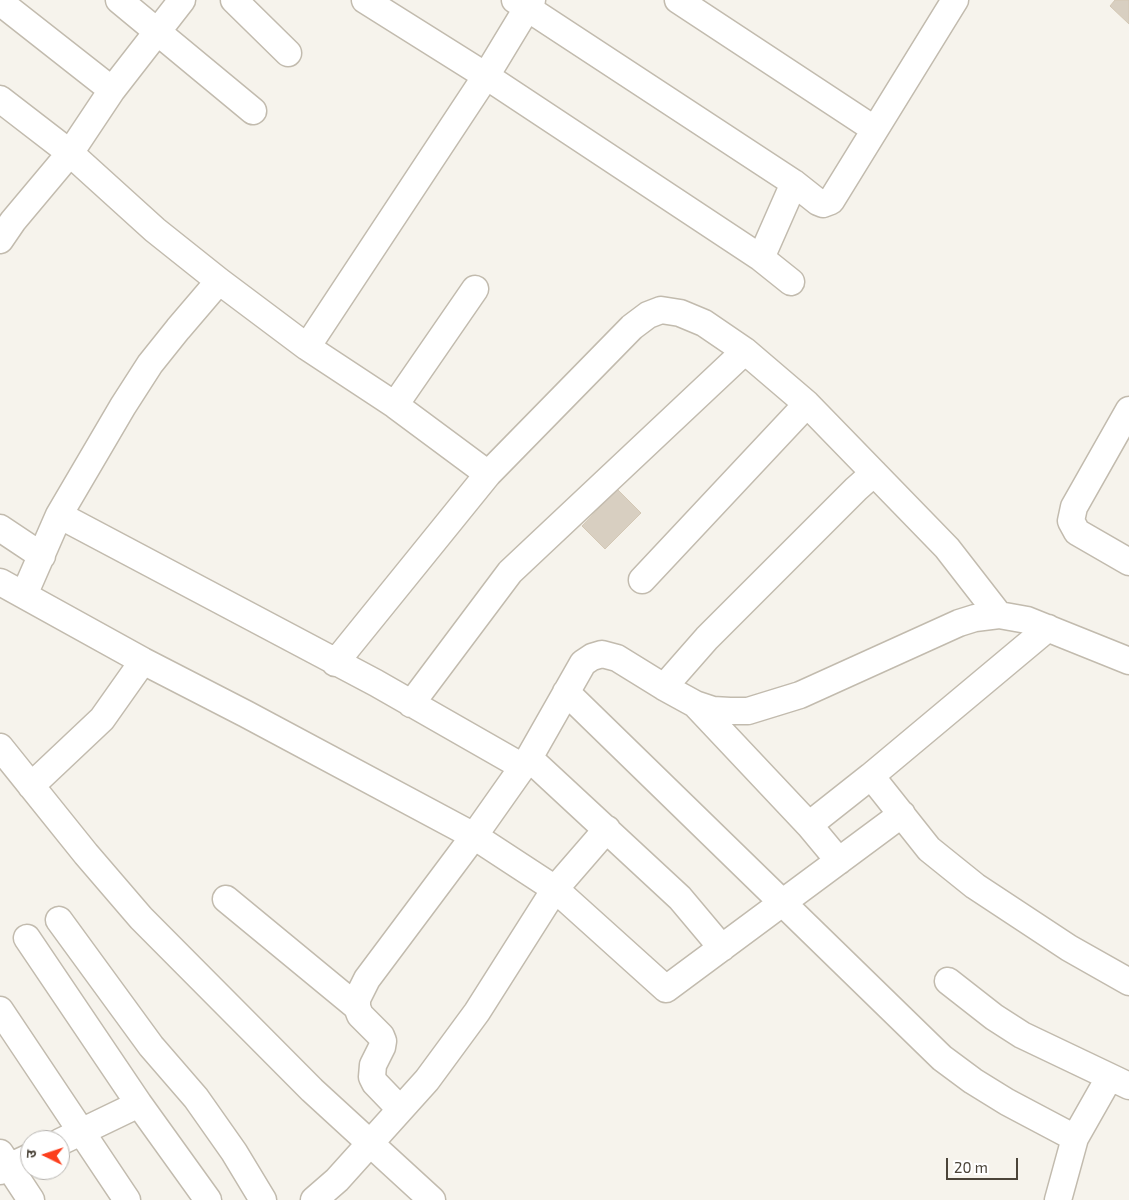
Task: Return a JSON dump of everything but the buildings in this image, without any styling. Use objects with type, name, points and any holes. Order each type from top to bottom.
[{"type":"street","points":[[119,0],[252,111]]},
{"type":"street","points":[[4,224],[70,153],[112,90],[182,0]]},
{"type":"street","points":[[234,0],[288,53]]},
{"type":"street","points":[[365,0],[486,76],[761,258],[790,282]]},
{"type":"street","points":[[678,0],[874,129]]},
{"type":"street","points":[[307,347],[486,76],[525,3],[823,204],[828,203],[955,0]]},
{"type":"street","points":[[0,2],[112,90]]},
{"type":"street","points":[[0,99],[70,153],[155,230],[219,281],[307,347],[395,405],[488,474]]},
{"type":"street","points":[[761,258],[794,183]]},
{"type":"street","points":[[24,595],[59,514],[150,364],[219,281]]},
{"type":"street","points":[[395,405],[475,289]]},
{"type":"street","points":[[335,663],[488,474],[632,327],[648,315],[661,310],[680,313],[704,323],[745,351],[807,404],[946,548],[1000,615]]},
{"type":"street","points":[[412,704],[510,572],[745,351]]},
{"type":"street","points":[[642,580],[807,404]]},
{"type":"street","points":[[1129,410],[1074,507],[1071,521],[1077,532],[1129,562]]},
{"type":"street","points":[[664,687],[707,638],[748,596],[874,473]]},
{"type":"street","points":[[59,514],[335,663],[526,763],[607,829],[680,898],[722,948]]},
{"type":"street","points":[[0,528],[42,556]]},
{"type":"street","points":[[0,582],[143,662],[246,714],[474,836],[555,889],[666,989],[902,814]]},
{"type":"street","points":[[400,1109],[375,1083],[372,1077],[373,1065],[384,1041],[360,1015],[357,999],[367,978],[474,836],[526,763],[583,663],[592,657],[602,654],[617,658],[695,704],[714,710],[748,711],[800,695],[959,623],[975,618],[1000,615],[1027,620],[1129,661]]},
{"type":"street","points":[[810,825],[1048,628]]},
{"type":"street","points":[[31,786],[102,719],[143,662]]},
{"type":"street","points":[[566,692],[942,1058],[1006,1102],[1075,1138]]},
{"type":"street","points":[[695,704],[810,825],[839,861]]},
{"type":"street","points":[[0,747],[86,854],[141,918],[312,1090],[432,1200]]},
{"type":"street","points":[[871,776],[930,849],[974,886],[1069,948],[1129,982]]},
{"type":"street","points":[[314,1200],[337,1180],[371,1144],[427,1080],[467,1026],[555,889],[607,829]]},
{"type":"street","points":[[226,899],[357,1007]]},
{"type":"street","points":[[59,920],[151,1046],[196,1098],[234,1152],[264,1200]]},
{"type":"street","points":[[27,938],[139,1104],[208,1200]]},
{"type":"street","points":[[948,982],[994,1017],[1022,1035],[1119,1082],[1075,1138],[1058,1200]]},
{"type":"street","points":[[0,1010],[66,1130]]},
{"type":"street","points":[[127,1200],[70,1137],[139,1104]]},
{"type":"street","points":[[10,1162],[31,1200]]}]
